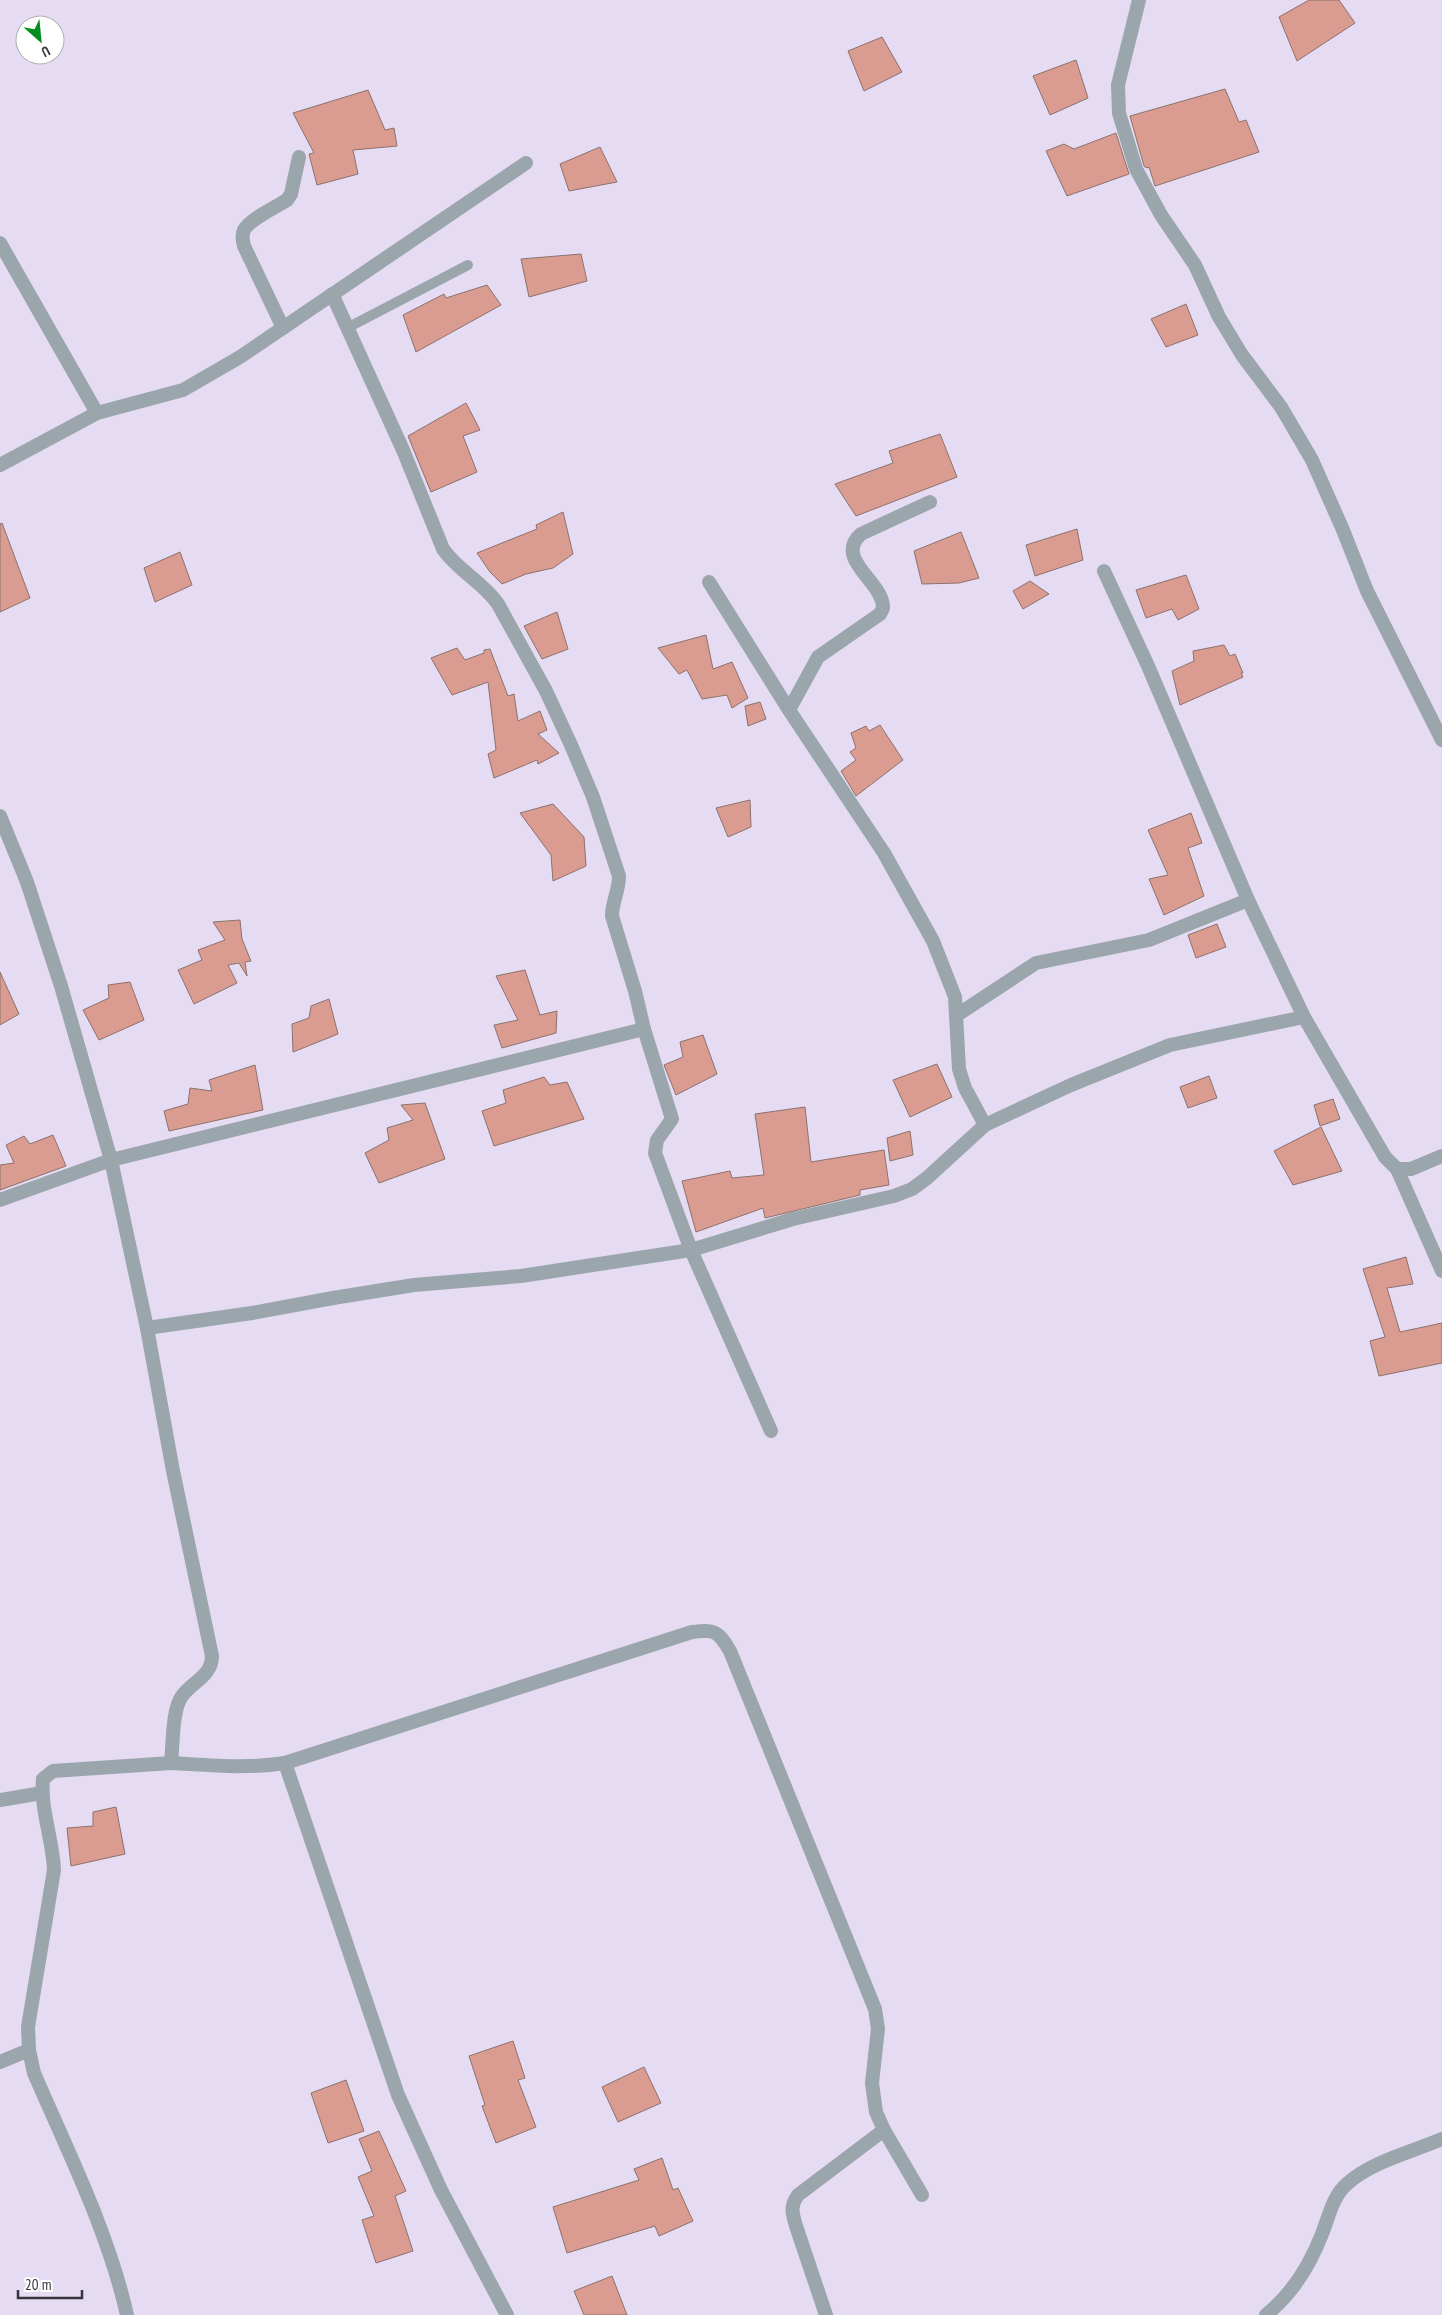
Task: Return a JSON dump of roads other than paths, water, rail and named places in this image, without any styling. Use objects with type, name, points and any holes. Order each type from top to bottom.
[{"type":"street","points":[[1139,0],[1118,85],[1119,112],[1136,169],[1161,215],[1195,265],[1220,317],[1242,355],[1281,407],[1312,460],[1344,530],[1367,591],[1442,740]]},
{"type":"street","points":[[283,328],[244,246],[242,236],[250,223],[287,200],[298,157]]},
{"type":"street","points":[[0,466],[97,413],[183,390],[240,357],[526,163]]},
{"type":"street","points":[[0,243],[97,413]]},
{"type":"street","points":[[332,294],[404,450],[443,549],[450,559],[490,592],[498,604],[546,691],[590,789],[619,876],[619,886],[612,909],[612,916],[635,991],[644,1029],[671,1112],[672,1119],[657,1140],[656,1154],[691,1250],[771,1431]]},
{"type":"street","points":[[789,710],[818,657],[880,614],[884,608],[884,602],[880,595],[852,557],[854,540],[861,534],[930,502]]},
{"type":"street","points":[[1104,571],[1148,666],[1248,900],[1304,1017],[1385,1157],[1397,1169],[1442,1271]]},
{"type":"street","points":[[709,582],[789,710],[884,853],[928,933],[955,997],[959,1069],[965,1088],[986,1125]]},
{"type":"street","points":[[0,816],[27,882],[61,986],[111,1160],[147,1328],[173,1471],[212,1656],[212,1664],[208,1671],[182,1696],[177,1706],[171,1763]]},
{"type":"street","points":[[957,1014],[1036,963],[1149,940],[1248,900]]},
{"type":"street","points":[[147,1328],[414,1286],[521,1276],[691,1250],[793,1219],[894,1196],[927,1178],[986,1125],[1071,1085],[1160,1048],[1304,1017]]},
{"type":"street","points":[[0,1200],[111,1160],[644,1029]]},
{"type":"street","points":[[1397,1169],[1410,1169],[1442,1156]]},
{"type":"street","points":[[127,2315],[122,2291],[100,2226],[34,2074],[29,2050],[28,2027],[54,1870],[53,1847],[42,1793],[43,1779],[52,1771],[171,1763],[260,1767],[285,1763],[692,1632],[708,1630],[720,1634],[730,1651],[875,2008],[878,2029],[872,2083],[876,2112],[884,2130],[922,2195]]},
{"type":"street","points":[[285,1763],[398,2095],[441,2190],[507,2315]]},
{"type":"street","points":[[0,1800],[42,1793]]},
{"type":"street","points":[[0,2062],[29,2050]]},
{"type":"street","points":[[826,2315],[792,2213],[792,2203],[798,2195],[884,2130]]},
{"type":"street","points":[[1266,2315],[1277,2306],[1300,2278],[1322,2236],[1335,2200],[1347,2183],[1370,2168],[1442,2139]]},
{"type":"lane","points":[[347,328],[468,265]]}]
